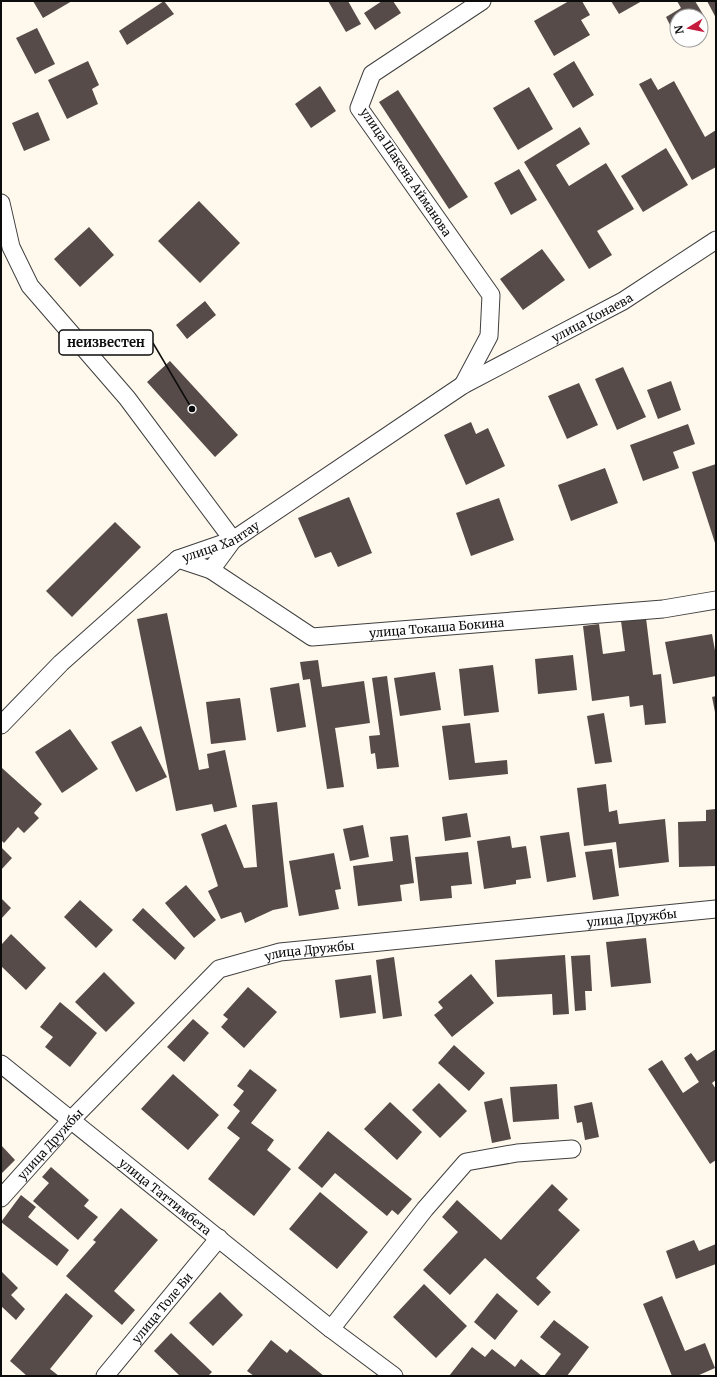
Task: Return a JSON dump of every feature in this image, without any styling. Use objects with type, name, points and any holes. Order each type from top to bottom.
[{"type":"street","name":"улица Шакена Айманова","points":[[463,384],[489,336],[491,295],[359,108],[372,74],[482,1]]},
{"type":"street","points":[[1,203],[11,247],[30,286],[127,398],[233,540],[211,570]]},
{"type":"street","name":"улица Конаева","points":[[463,384],[623,301],[716,240]]},
{"type":"street","name":"улица Хантау","points":[[1,725],[61,663],[178,559],[233,540],[463,384]]},
{"type":"street","name":"улица Токаша Бокина","points":[[178,559],[211,570],[312,637],[663,609],[716,600]]},
{"type":"street","name":"улица Дружбы","points":[[1,1198],[71,1120],[219,969],[280,952],[716,909]]},
{"type":"street","name":"улица Таттимбета","points":[[1,1064],[219,1238],[330,1329],[394,1376]]},
{"type":"street","points":[[330,1329],[425,1209],[466,1162],[517,1153],[572,1149]]},
{"type":"street","name":"улица Толе Би","points":[[105,1376],[219,1238]]},
{"type":"building","points":[[33,1],[72,1],[43,18]]},
{"type":"building","points":[[164,1],[174,14],[127,45],[119,31]]},
{"type":"building","points":[[328,1],[348,1],[361,24],[346,32]]},
{"type":"building","points":[[382,1],[393,1],[401,13],[375,30],[364,13]]},
{"type":"building","points":[[569,1],[582,1],[590,15],[581,20],[590,35],[554,56],[534,21]]},
{"type":"building","points":[[611,1],[642,1],[619,14]]},
{"type":"building","points":[[677,1],[695,1],[699,8],[681,8]]},
{"type":"building","points":[[707,1],[716,1],[716,18]]},
{"type":"building","points":[[669,15],[669,23],[666,17]]},
{"type":"building","points":[[37,28],[55,64],[35,74],[16,38]]},
{"type":"building","points":[[88,61],[99,85],[92,89],[98,104],[67,119],[48,80]]},
{"type":"building","points":[[574,61],[594,95],[573,108],[553,74]]},
{"type":"building","points":[[651,78],[658,90],[674,81],[705,137],[716,130],[716,167],[692,180],[639,84]]},
{"type":"building","points":[[320,86],[336,111],[311,128],[295,104]]},
{"type":"building","points":[[529,87],[553,129],[518,150],[493,108]]},
{"type":"building","points":[[398,90],[468,197],[449,209],[379,102]]},
{"type":"building","points":[[38,112],[50,140],[24,151],[12,123]]},
{"type":"building","points":[[580,127],[590,144],[556,165],[569,186],[606,163],[634,209],[597,231],[612,255],[589,269],[524,162]]},
{"type":"building","points":[[666,148],[688,185],[643,212],[621,176]]},
{"type":"building","points":[[519,169],[537,200],[511,215],[494,183]]},
{"type":"building","points":[[199,201],[240,243],[200,283],[158,241]]},
{"type":"building","points":[[89,227],[114,255],[80,287],[54,259]]},
{"type":"building","points":[[542,249],[565,280],[523,310],[500,279]]},
{"type":"building","points":[[205,301],[216,315],[187,339],[176,325]]},
{"type":"building","points":[[170,361],[238,435],[215,457],[147,382]]},
{"type":"building","points":[[623,367],[646,417],[617,430],[595,379]]},
{"type":"building","points":[[671,381],[681,410],[658,419],[647,390]]},
{"type":"building","points":[[579,383],[598,425],[567,439],[548,396]]},
{"type":"building","points":[[471,422],[476,434],[488,428],[505,466],[466,485],[444,435]]},
{"type":"building","points":[[688,424],[695,444],[673,452],[679,468],[643,481],[630,445]]},
{"type":"building","points":[[716,464],[716,546],[692,472]]},
{"type":"building","points":[[605,468],[618,503],[571,521],[558,485]]},
{"type":"building","points":[[349,497],[372,553],[338,567],[331,552],[315,558],[298,518]]},
{"type":"building","points":[[499,498],[514,540],[471,556],[456,513]]},
{"type":"building","points":[[115,522],[141,547],[72,617],[46,591]]},
{"type":"building","points":[[167,613],[199,770],[209,768],[207,754],[225,750],[237,807],[214,812],[212,804],[176,811],[137,619]]},
{"type":"building","points":[[646,618],[653,675],[661,674],[666,723],[645,725],[643,705],[630,707],[629,696],[592,701],[583,626],[599,624],[603,654],[625,651],[621,621]]},
{"type":"building","points":[[712,634],[716,656],[716,676],[673,684],[665,642]]},
{"type":"building","points":[[573,655],[577,690],[538,694],[535,659]]},
{"type":"building","points":[[318,660],[322,687],[364,681],[370,723],[335,728],[344,787],[327,789],[310,679],[303,680],[300,662]]},
{"type":"building","points":[[493,665],[499,712],[464,716],[459,669]]},
{"type":"building","points":[[435,672],[441,710],[400,716],[394,678]]},
{"type":"building","points":[[387,676],[399,767],[377,769],[375,753],[371,754],[369,736],[380,735],[372,678]]},
{"type":"building","points":[[299,683],[306,727],[277,732],[270,688]]},
{"type":"building","points":[[716,696],[716,712],[715,712],[712,697]]},
{"type":"building","points":[[240,698],[246,740],[211,744],[206,702]]},
{"type":"building","points":[[604,713],[612,762],[595,764],[587,716]]},
{"type":"building","points":[[470,723],[475,763],[507,760],[508,774],[449,780],[442,726]]},
{"type":"building","points":[[141,726],[167,777],[136,792],[111,742]]},
{"type":"building","points":[[70,729],[98,769],[62,793],[35,752]]},
{"type":"building","points":[[2,768],[42,804],[34,813],[39,818],[24,833],[18,827],[4,843],[1,840]]},
{"type":"building","points":[[606,784],[609,812],[617,810],[619,824],[665,819],[669,862],[619,868],[616,842],[584,846],[577,788]]},
{"type":"building","points":[[277,802],[288,907],[273,910],[245,923],[241,912],[221,919],[208,891],[218,886],[201,834],[226,824],[244,868],[257,867],[252,805]]},
{"type":"building","points":[[716,809],[716,866],[679,867],[678,822],[706,821],[706,810]]},
{"type":"building","points":[[467,813],[471,837],[445,841],[442,817]]},
{"type":"building","points":[[363,825],[369,857],[350,861],[343,829]]},
{"type":"building","points":[[569,832],[576,877],[547,882],[540,836]]},
{"type":"building","points":[[408,835],[414,883],[400,885],[402,901],[358,906],[353,866],[393,861],[390,837]]},
{"type":"building","points":[[510,836],[512,848],[526,846],[531,878],[516,880],[516,884],[484,889],[477,841]]},
{"type":"building","points":[[1,847],[12,858],[1,870]]},
{"type":"building","points":[[612,849],[619,896],[593,900],[585,852]]},
{"type":"building","points":[[468,852],[472,884],[451,886],[452,898],[420,901],[415,857]]},
{"type":"building","points":[[334,853],[341,889],[335,890],[339,909],[299,916],[289,861]]},
{"type":"building","points":[[186,885],[216,920],[194,938],[165,903]]},
{"type":"building","points":[[1,898],[11,908],[1,919]]},
{"type":"building","points":[[80,900],[113,930],[96,948],[64,917]]},
{"type":"building","points":[[143,908],[185,948],[175,960],[132,920]]},
{"type":"building","points":[[11,934],[46,968],[26,990],[1,966],[1,943],[2,944]]},
{"type":"building","points":[[646,938],[651,983],[611,987],[606,942]]},
{"type":"building","points":[[565,955],[569,1014],[553,1015],[552,994],[497,997],[495,960]]},
{"type":"building","points":[[590,955],[592,991],[585,991],[586,1010],[575,1011],[571,956]]},
{"type":"building","points":[[394,957],[402,1016],[383,1019],[376,960]]},
{"type":"building","points":[[104,972],[135,1003],[106,1032],[75,1002]]},
{"type":"building","points":[[471,974],[494,1003],[452,1037],[434,1015],[443,1008],[438,1002]]},
{"type":"building","points":[[371,975],[376,1013],[340,1018],[335,980]]},
{"type":"building","points":[[248,987],[277,1012],[244,1048],[221,1027],[228,1019],[223,1015]]},
{"type":"building","points":[[60,1002],[97,1033],[70,1067],[45,1047],[53,1037],[40,1027]]},
{"type":"building","points":[[193,1019],[209,1033],[184,1062],[167,1047]]},
{"type":"building","points":[[454,1045],[485,1073],[469,1091],[438,1063]]},
{"type":"building","points":[[716,1049],[716,1080],[712,1083],[716,1089],[716,1160],[710,1164],[648,1069],[662,1060],[683,1093],[699,1082],[684,1058],[691,1053],[697,1061]]},
{"type":"building","points":[[250,1069],[277,1090],[251,1123],[274,1140],[267,1150],[291,1169],[254,1216],[208,1179],[240,1138],[227,1128],[240,1111],[233,1105],[244,1091],[237,1086]]},
{"type":"building","points":[[173,1074],[219,1115],[188,1150],[141,1109]]},
{"type":"building","points":[[439,1083],[467,1111],[440,1138],[412,1110]]},
{"type":"building","points":[[557,1084],[559,1119],[513,1122],[510,1087]]},
{"type":"building","points":[[502,1098],[511,1139],[492,1143],[484,1102]]},
{"type":"building","points":[[390,1102],[422,1132],[397,1160],[364,1129]]},
{"type":"building","points":[[592,1102],[599,1137],[585,1140],[582,1122],[577,1123],[574,1106]]},
{"type":"building","points":[[328,1131],[412,1199],[398,1215],[392,1210],[387,1216],[335,1173],[322,1188],[298,1168]]},
{"type":"building","points":[[1,1145],[15,1160],[1,1174]]},
{"type":"building","points":[[51,1167],[89,1200],[84,1206],[98,1217],[78,1240],[33,1201],[49,1183],[42,1177]]},
{"type":"building","points":[[552,1184],[568,1199],[558,1210],[580,1230],[536,1278],[551,1292],[538,1306],[485,1258],[450,1295],[423,1270],[458,1232],[442,1217],[457,1200],[501,1240]]},
{"type":"building","points":[[320,1192],[368,1232],[337,1269],[289,1229]]},
{"type":"building","points":[[21,1195],[36,1207],[28,1217],[69,1250],[57,1266],[1,1222]]},
{"type":"building","points":[[121,1208],[158,1240],[114,1291],[135,1310],[122,1325],[66,1276],[96,1242],[93,1240]]},
{"type":"building","points":[[694,1240],[699,1251],[716,1244],[716,1264],[676,1279],[666,1251]]},
{"type":"building","points":[[1,1271],[18,1288],[11,1295],[25,1309],[16,1320],[1,1306]]},
{"type":"building","points":[[424,1284],[467,1326],[436,1358],[393,1317]]},
{"type":"building","points":[[220,1292],[243,1315],[213,1346],[189,1323]]},
{"type":"building","points":[[66,1293],[93,1316],[50,1369],[59,1376],[27,1376],[10,1361]]},
{"type":"building","points":[[497,1293],[518,1311],[495,1340],[474,1322]]},
{"type":"building","points":[[662,1296],[685,1351],[705,1343],[715,1368],[697,1376],[672,1376],[643,1304]]},
{"type":"building","points":[[554,1320],[589,1347],[567,1376],[544,1376],[561,1354],[540,1337]]},
{"type":"building","points":[[171,1333],[212,1372],[208,1376],[180,1376],[154,1351]]},
{"type":"building","points":[[271,1340],[287,1353],[290,1349],[324,1376],[254,1376],[247,1371]]},
{"type":"building","points":[[472,1347],[485,1357],[492,1349],[515,1367],[521,1359],[542,1376],[449,1376]]},
{"type":"place","name":"неизвестен","points":[[192,409]]}]
